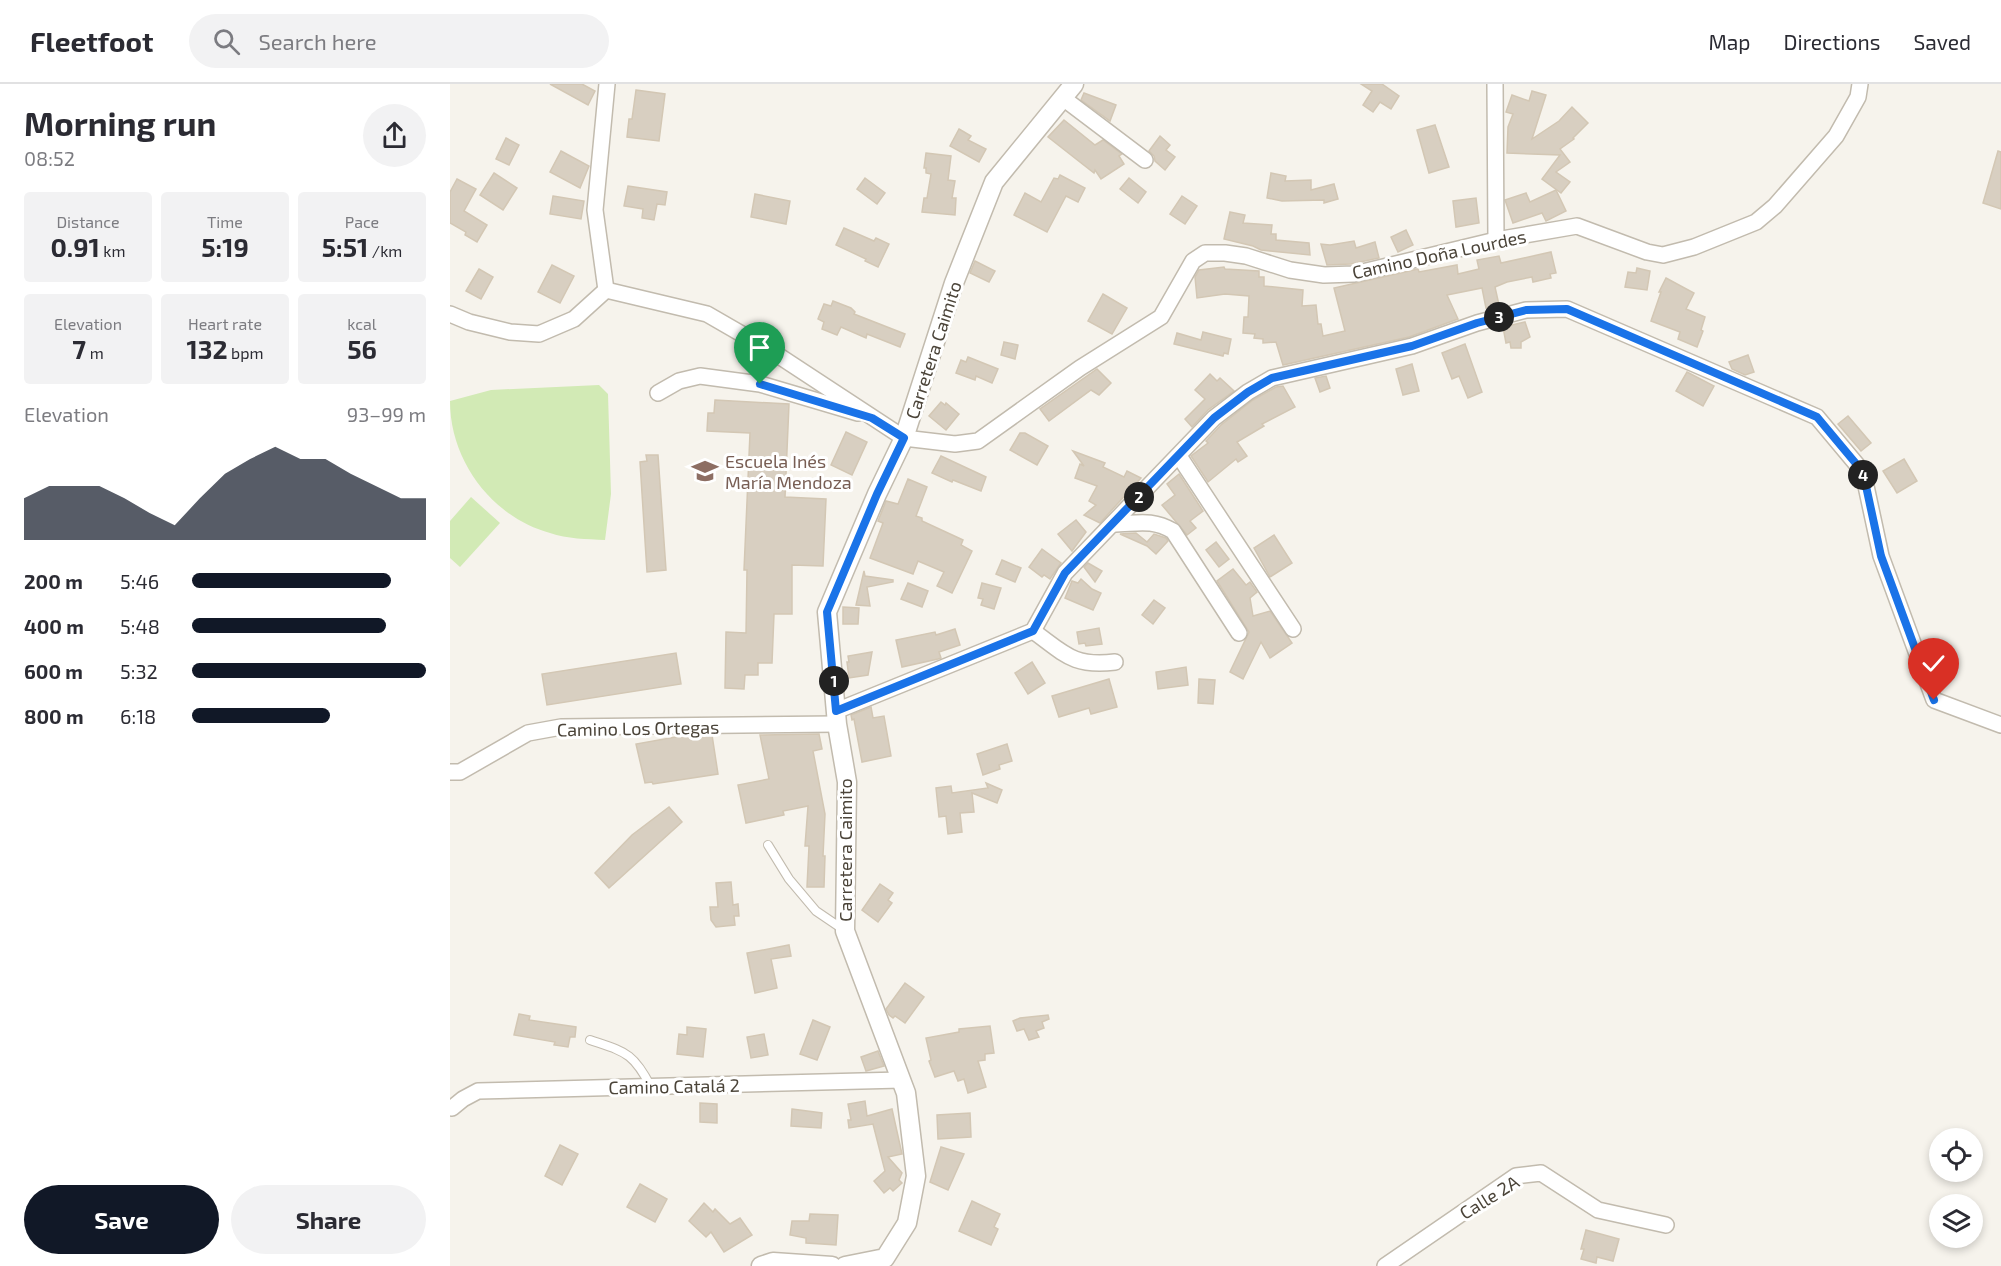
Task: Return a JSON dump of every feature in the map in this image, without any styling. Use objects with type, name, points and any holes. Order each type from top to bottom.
[{"type":"street","points":[[606,290],[595,210],[607,84]]},
{"type":"street","points":[[1495,84],[1496,240]]},
{"type":"street","name":"Camino Doña Lourdes","points":[[904,438],[955,444],[978,441],[1080,368],[1161,317],[1193,261],[1204,253],[1246,256],[1290,270],[1324,276],[1354,274],[1496,240],[1576,226],[1647,252],[1663,255],[1694,247],[1756,222],[1775,206],[1836,136],[1857,97],[1860,84]]},
{"type":"street","points":[[1068,91],[1145,160]]},
{"type":"street","name":"Carretera Caimito","points":[[845,1266],[885,1263],[907,1223],[916,1176],[906,1093],[845,931],[847,782],[837,718],[827,612],[877,494],[904,438],[954,283],[994,182],[1068,91]]},
{"type":"street","points":[[450,314],[469,322],[510,332],[539,334],[574,319],[606,290]]},
{"type":"street","points":[[606,290],[707,314],[773,352],[904,438]]},
{"type":"street","points":[[837,718],[1033,631],[1065,573],[1214,418],[1248,392],[1272,378],[1412,346],[1477,323],[1526,310],[1567,309],[1817,417],[1863,472],[1881,556],[1934,700],[2001,725]]},
{"type":"street","points":[[658,393],[679,381],[700,376],[760,384],[872,418]]},
{"type":"street","points":[[1179,456],[1293,629]]},
{"type":"street","points":[[1113,524],[1142,521],[1161,524],[1173,531],[1239,633]]},
{"type":"street","points":[[1033,631],[1070,659],[1096,664],[1115,662]]},
{"type":"street","name":"Camino Los Ortegas","points":[[450,772],[460,772],[528,733],[561,727],[837,718]]},
{"type":"street","name":"Camino Catalá 2","points":[[452,1108],[463,1098],[478,1090],[901,1080]]},
{"type":"street","name":"Calle 2A","points":[[1385,1266],[1516,1176],[1541,1173],[1598,1210],[1666,1225]]},
{"type":"street","points":[[761,1266],[773,1262],[832,1266]]},
{"type":"lane","points":[[768,844],[789,879],[816,911],[845,931]]},
{"type":"lane","points":[[590,1040],[627,1053],[642,1070],[651,1087]]},
{"type":"green space","points":[[599,385],[608,394],[611,494],[605,540],[557,535],[529,525],[510,514],[478,484],[466,465],[457,445],[450,401],[491,390]]},
{"type":"green space","points":[[471,497],[500,523],[460,567],[450,558],[450,521]]},
{"type":"building","points":[[550,84],[582,84],[595,91],[588,105]]},
{"type":"building","points":[[1361,84],[1382,84],[1399,96],[1391,109],[1380,102],[1373,112],[1363,105],[1372,91]]},
{"type":"building","points":[[636,90],[665,94],[659,141],[627,137]]},
{"type":"building","points":[[1532,91],[1546,95],[1532,139],[1559,121],[1572,107],[1588,123],[1574,139],[1560,149],[1570,162],[1556,172],[1570,182],[1561,193],[1542,179],[1560,155],[1507,153],[1508,127],[1513,114],[1506,112],[1512,95],[1529,101]]},
{"type":"building","points":[[1084,93],[1116,105],[1110,121],[1081,100]]},
{"type":"building","points":[[1064,120],[1095,145],[1103,140],[1122,154],[1119,156],[1124,164],[1101,179],[1095,170],[1094,173],[1048,137]]},
{"type":"building","points":[[1435,125],[1449,167],[1429,173],[1417,130]]},
{"type":"building","points":[[959,129],[971,136],[968,140],[986,149],[979,162],[950,146]]},
{"type":"building","points":[[1160,136],[1170,145],[1166,150],[1175,157],[1165,170],[1155,161],[1149,151]]},
{"type":"building","points":[[506,138],[519,145],[509,165],[496,159]]},
{"type":"building","points":[[561,151],[589,166],[580,188],[550,172]]},
{"type":"building","points":[[1998,151],[2001,152],[2001,209],[1983,203]]},
{"type":"building","points":[[926,153],[951,156],[948,180],[955,181],[952,198],[956,198],[955,215],[922,212],[931,174],[926,173],[926,168],[924,168]]},
{"type":"building","points":[[494,173],[517,188],[503,210],[480,195]]},
{"type":"building","points":[[1271,173],[1286,176],[1285,181],[1311,180],[1311,190],[1334,184],[1338,199],[1324,203],[1324,200],[1282,201],[1267,198]]},
{"type":"building","points":[[1060,175],[1085,188],[1078,202],[1066,196],[1047,232],[1014,215],[1025,193],[1041,202],[1054,178],[1058,179]]},
{"type":"building","points":[[865,178],[885,193],[877,204],[857,189]]},
{"type":"building","points":[[1129,178],[1146,192],[1138,203],[1120,189]]},
{"type":"building","points":[[457,179],[476,189],[464,211],[487,225],[477,242],[465,235],[466,232],[450,223],[450,192]]},
{"type":"building","points":[[628,186],[667,192],[665,205],[657,204],[654,220],[642,218],[643,209],[624,206]]},
{"type":"building","points":[[1556,190],[1566,211],[1546,221],[1542,213],[1513,223],[1505,200],[1526,193],[1530,202]]},
{"type":"building","points":[[755,194],[790,201],[786,224],[751,217]]},
{"type":"building","points":[[553,196],[584,201],[581,219],[550,214]]},
{"type":"building","points":[[1182,196],[1197,206],[1185,224],[1170,214]]},
{"type":"building","points":[[1476,198],[1479,223],[1456,227],[1453,201]]},
{"type":"building","points":[[1230,212],[1245,215],[1243,223],[1272,225],[1271,234],[1276,234],[1276,240],[1309,243],[1310,255],[1261,250],[1224,239]]},
{"type":"building","points":[[844,228],[874,241],[876,238],[889,244],[878,267],[836,245]]},
{"type":"building","points":[[1406,230],[1413,245],[1398,252],[1391,237]]},
{"type":"building","points":[[1354,241],[1356,248],[1375,242],[1379,258],[1351,264],[1327,265],[1321,244],[1330,245]]},
{"type":"building","points":[[1551,252],[1556,273],[1550,274],[1551,278],[1533,282],[1532,277],[1495,287],[1499,305],[1486,308],[1482,288],[1447,295],[1458,319],[1409,337],[1283,365],[1276,342],[1263,343],[1263,339],[1254,338],[1255,334],[1243,333],[1244,317],[1248,317],[1249,296],[1225,294],[1197,298],[1195,277],[1199,270],[1224,267],[1225,269],[1259,271],[1259,277],[1264,277],[1264,286],[1303,290],[1302,306],[1316,305],[1318,324],[1321,324],[1323,336],[1345,331],[1334,288],[1418,269],[1419,272],[1457,265],[1458,274],[1479,269],[1477,260],[1499,256],[1501,263]]},
{"type":"building","points":[[975,261],[995,271],[989,282],[970,273]]},
{"type":"building","points":[[552,265],[574,276],[560,303],[538,292]]},
{"type":"building","points":[[1637,268],[1650,271],[1647,290],[1625,287],[1628,272],[1636,273]]},
{"type":"building","points":[[479,269],[493,277],[481,299],[466,291]]},
{"type":"building","points":[[1666,278],[1694,293],[1686,309],[1705,317],[1697,347],[1678,339],[1680,332],[1651,321],[1661,292],[1659,292]]},
{"type":"building","points":[[1103,294],[1127,308],[1112,334],[1088,321]]},
{"type":"building","points":[[833,301],[851,308],[854,314],[905,334],[900,347],[867,334],[866,338],[841,327],[837,335],[822,329],[824,322],[818,319],[824,304],[831,306]]},
{"type":"building","points":[[1525,322],[1530,337],[1521,342],[1521,348],[1511,348],[1510,342],[1506,343],[1503,327]]},
{"type":"building","points":[[1203,332],[1231,339],[1228,354],[1224,353],[1223,356],[1174,344],[1177,333],[1201,340]]},
{"type":"building","points":[[1004,342],[1018,345],[1015,359],[1001,355]]},
{"type":"building","points":[[1465,344],[1482,392],[1468,398],[1459,376],[1452,379],[1442,353]]},
{"type":"building","points":[[1748,355],[1754,372],[1745,375],[1732,369],[1729,362]]},
{"type":"building","points":[[968,357],[998,369],[992,383],[976,376],[975,380],[956,373],[961,360],[966,362]]},
{"type":"building","points":[[1412,364],[1419,391],[1403,395],[1396,369]]},
{"type":"building","points":[[1097,369],[1111,383],[1099,395],[1091,390],[1049,421],[1040,409]]},
{"type":"building","points":[[1687,372],[1714,386],[1703,406],[1676,391]]},
{"type":"building","points":[[1210,374],[1217,381],[1220,378],[1234,391],[1208,410],[1192,427],[1185,419],[1205,399],[1195,390]]},
{"type":"building","points":[[1326,376],[1330,388],[1320,392],[1315,378]]},
{"type":"building","points":[[1283,386],[1295,407],[1262,424],[1264,426],[1237,442],[1247,456],[1238,462],[1236,459],[1208,482],[1191,456],[1208,443],[1206,441],[1221,425],[1253,400],[1276,387]]},
{"type":"building","points":[[715,400],[789,404],[785,497],[826,499],[823,566],[792,565],[792,614],[774,614],[772,663],[758,663],[758,675],[745,675],[744,689],[725,688],[726,632],[746,633],[747,570],[744,570],[750,433],[707,431],[708,413],[714,413]]},
{"type":"building","points":[[941,402],[945,405],[946,403],[959,414],[946,430],[929,416]]},
{"type":"building","points":[[1848,416],[1871,443],[1861,451],[1838,424]]},
{"type":"building","points":[[846,432],[867,442],[852,475],[831,465]]},
{"type":"building","points":[[1020,433],[1025,433],[1048,446],[1037,465],[1010,450]]},
{"type":"building","points":[[1073,451],[1105,463],[1103,467],[1124,477],[1127,471],[1141,478],[1100,523],[1084,515],[1096,505],[1089,501],[1097,486],[1075,478],[1080,464],[1084,466]]},
{"type":"building","points":[[646,455],[658,455],[666,570],[647,572],[640,462],[647,461]]},
{"type":"building","points":[[941,456],[986,477],[981,491],[932,473]]},
{"type":"building","points":[[1904,459],[1917,481],[1897,493],[1883,471]]},
{"type":"building","points":[[1179,474],[1203,511],[1190,521],[1196,528],[1187,535],[1162,505],[1175,495],[1167,484]]},
{"type":"building","points":[[908,479],[927,487],[916,516],[963,540],[961,545],[972,551],[952,593],[937,586],[944,572],[918,561],[913,574],[870,558],[883,523],[878,521],[886,501],[898,504]]},
{"type":"building","points":[[1076,520],[1086,532],[1072,551],[1058,534]]},
{"type":"building","points":[[1136,533],[1147,542],[1154,534],[1168,541],[1156,554],[1147,546],[1120,534]]},
{"type":"building","points":[[1274,535],[1292,563],[1270,577],[1254,548]]},
{"type":"building","points":[[1216,542],[1229,559],[1219,567],[1206,550]]},
{"type":"building","points":[[1042,549],[1061,563],[1050,579],[1044,575],[1042,577],[1029,567]]},
{"type":"building","points":[[1002,560],[1021,568],[1015,582],[996,574]]},
{"type":"building","points":[[1088,563],[1102,571],[1095,582],[1084,567]]},
{"type":"building","points":[[1233,569],[1246,585],[1250,582],[1257,592],[1250,598],[1253,616],[1270,611],[1292,643],[1270,658],[1261,642],[1243,679],[1230,672],[1249,632],[1217,581]]},
{"type":"building","points":[[864,571],[865,576],[893,580],[893,582],[867,587],[870,606],[856,605]]},
{"type":"building","points":[[1081,579],[1092,589],[1101,593],[1093,610],[1065,598],[1072,581],[1078,583]]},
{"type":"building","points":[[908,583],[928,591],[922,607],[901,599]]},
{"type":"building","points":[[982,583],[1001,588],[994,609],[981,605],[983,599],[978,598]]},
{"type":"building","points":[[1154,600],[1165,608],[1153,624],[1142,615]]},
{"type":"building","points":[[843,607],[859,608],[858,624],[843,624]]},
{"type":"building","points":[[1099,628],[1102,644],[1086,646],[1085,643],[1079,644],[1077,632]]},
{"type":"building","points":[[955,629],[960,645],[939,652],[941,658],[902,667],[896,640],[935,632],[936,635]]},
{"type":"building","points":[[872,652],[868,675],[849,678],[848,656]]},
{"type":"building","points":[[676,653],[681,684],[547,705],[542,674]]},
{"type":"building","points":[[1032,662],[1045,683],[1028,694],[1015,673]]},
{"type":"building","points":[[1186,667],[1188,685],[1158,689],[1156,672]]},
{"type":"building","points":[[1109,679],[1117,707],[1091,714],[1089,708],[1059,717],[1052,696]]},
{"type":"building","points":[[1199,679],[1215,680],[1213,704],[1198,703]]},
{"type":"building","points":[[871,707],[873,718],[884,716],[891,756],[862,762],[854,719],[852,720],[851,715]]},
{"type":"building","points":[[819,734],[822,749],[813,751],[825,814],[824,887],[807,887],[809,846],[805,846],[808,806],[783,811],[784,815],[746,823],[738,785],[769,779],[760,735]]},
{"type":"building","points":[[687,735],[712,735],[718,774],[653,784],[652,782],[645,783],[636,744]]},
{"type":"building","points":[[1007,744],[1012,761],[999,765],[1000,769],[983,775],[977,754]]},
{"type":"building","points":[[986,783],[1002,790],[997,803],[972,793],[974,812],[960,813],[962,832],[948,834],[946,816],[939,817],[936,788],[951,786],[952,793],[988,788]]},
{"type":"building","points":[[669,807],[682,822],[609,888],[595,873],[632,835]]},
{"type":"building","points":[[731,882],[733,905],[738,904],[739,916],[734,916],[735,925],[716,927],[711,920],[710,907],[718,907],[716,883]]},
{"type":"building","points":[[880,884],[893,893],[888,900],[892,903],[878,922],[862,910]]},
{"type":"building","points":[[789,945],[791,956],[771,959],[777,988],[755,993],[747,953]]},
{"type":"building","points":[[905,983],[924,997],[905,1023],[895,1016],[893,1018],[886,1009]]},
{"type":"building","points":[[519,1014],[530,1016],[529,1020],[576,1027],[575,1037],[570,1037],[568,1047],[554,1045],[555,1042],[514,1035]]},
{"type":"building","points":[[1048,1015],[1049,1019],[1042,1022],[1044,1028],[1036,1031],[1039,1037],[1029,1040],[1024,1029],[1017,1031],[1013,1021],[1020,1018]]},
{"type":"building","points":[[813,1020],[830,1027],[817,1060],[800,1054]]},
{"type":"building","points":[[990,1026],[994,1053],[985,1054],[985,1060],[978,1061],[986,1087],[968,1093],[964,1079],[958,1081],[954,1071],[935,1077],[929,1061],[931,1060],[926,1038],[959,1032],[959,1029]]},
{"type":"building","points":[[687,1027],[706,1029],[703,1057],[677,1054],[679,1034],[687,1035]]},
{"type":"building","points":[[764,1034],[768,1055],[751,1058],[747,1037]]},
{"type":"building","points":[[878,1051],[884,1066],[866,1071],[861,1057]]},
{"type":"building","points":[[865,1101],[867,1116],[892,1109],[902,1154],[888,1157],[902,1173],[899,1180],[902,1183],[893,1191],[890,1188],[884,1193],[874,1181],[885,1171],[873,1124],[849,1128],[848,1120],[851,1120],[848,1104]]},
{"type":"building","points":[[700,1103],[717,1104],[717,1123],[700,1122]]},
{"type":"building","points":[[792,1109],[822,1113],[821,1128],[791,1126]]},
{"type":"building","points":[[970,1113],[971,1137],[938,1139],[937,1115]]},
{"type":"building","points":[[560,1145],[578,1154],[562,1185],[545,1176]]},
{"type":"building","points":[[941,1147],[964,1154],[948,1190],[930,1182]]},
{"type":"building","points":[[640,1184],[667,1199],[655,1222],[627,1207]]},
{"type":"building","points":[[972,1201],[1000,1214],[994,1227],[998,1229],[991,1245],[959,1231]]},
{"type":"building","points":[[704,1203],[713,1212],[715,1209],[730,1224],[740,1218],[752,1235],[724,1252],[711,1232],[706,1237],[689,1221]]},
{"type":"building","points":[[810,1214],[838,1215],[836,1245],[806,1243],[806,1238],[790,1235],[792,1221],[809,1221]]},
{"type":"building","points":[[1586,1230],[1619,1239],[1613,1261],[1597,1257],[1596,1263],[1581,1259]]},
{"type":"place","name":"Escuela Inés María Mendoza","points":[[705,471]]},
{"type":"route","points":[[760,384],[872,418],[904,438],[877,494],[827,612],[836,711],[1033,631],[1065,573],[1214,418],[1248,392],[1272,378],[1412,346],[1477,323],[1526,310],[1567,309],[1817,417],[1863,472],[1881,556],[1934,700]]}]
